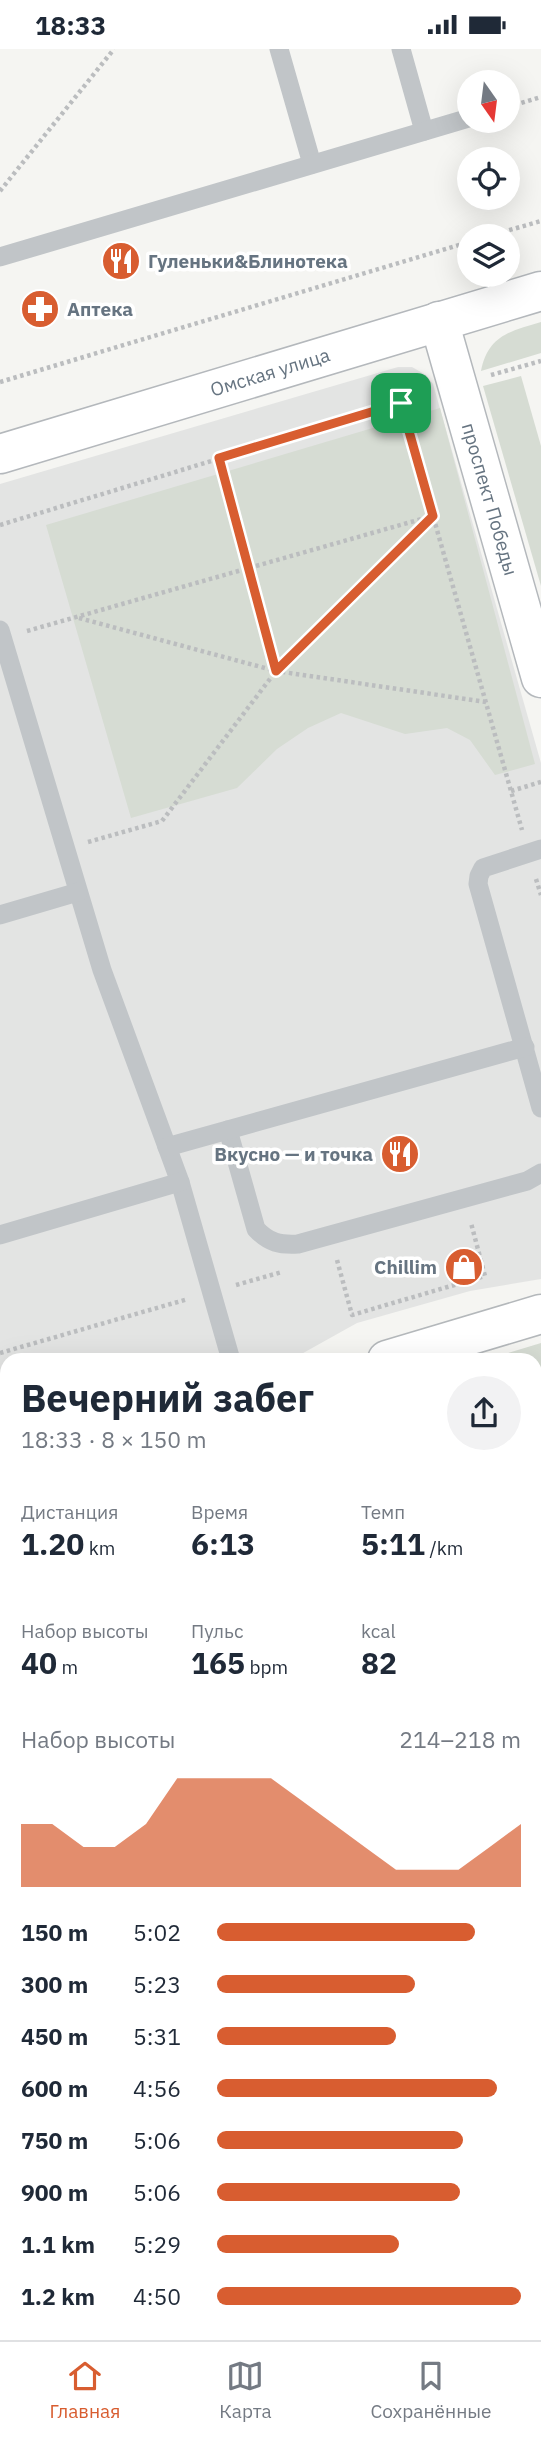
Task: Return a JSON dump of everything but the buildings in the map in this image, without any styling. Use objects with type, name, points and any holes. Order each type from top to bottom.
[{"type":"main road","name":"Омская улица","points":[[0,454],[541,291]]},
{"type":"main road","name":"проспект Победы","points":[[439,321],[541,678]]},
{"type":"main road","points":[[410,1353],[541,1314]]},
{"type":"lane","points":[[279,49],[312,164]]},
{"type":"lane","points":[[401,49],[424,131]]},
{"type":"lane","points":[[0,257],[457,121]]},
{"type":"lane","points":[[1,634],[78,892],[103,970],[180,1182],[230,1353]]},
{"type":"lane","points":[[535,851],[491,863],[483,868],[478,884],[541,1108]]},
{"type":"lane","points":[[0,915],[78,892]]},
{"type":"lane","points":[[167,1147],[524,1047]]},
{"type":"lane","points":[[228,1130],[256,1229],[267,1240],[282,1245],[298,1244],[527,1181],[541,1173]]},
{"type":"lane","points":[[0,1235],[180,1182]]},
{"type":"path","points":[[0,191],[114,49]]},
{"type":"path","points":[[520,103],[541,97]]},
{"type":"path","points":[[520,227],[541,221]]},
{"type":"path","points":[[0,382],[457,246]]},
{"type":"path","points":[[0,525],[541,361]]},
{"type":"path","points":[[401,403],[511,791],[535,851],[541,895]]},
{"type":"path","points":[[219,458],[276,671]]},
{"type":"path","points":[[1,634],[77,617],[433,516]]},
{"type":"path","points":[[65,849],[162,821],[276,671],[433,516]]},
{"type":"path","points":[[77,617],[276,671],[486,702]]},
{"type":"path","points":[[511,791],[541,782]]},
{"type":"path","points":[[336,1256],[352,1315],[472,1280],[485,1276],[469,1216]]},
{"type":"path","points":[[0,1353],[286,1270]]},
{"type":"shaded area","points":[[541,322],[541,353],[481,371],[489,349],[502,336]]},
{"type":"shaded area","points":[[398,367],[412,367],[426,375],[433,384],[541,763],[541,1279],[470,1291],[357,1323],[303,1353],[0,1353],[0,484]]},
{"type":"shaded area","points":[[521,376],[541,446],[541,586],[483,386]]},
{"type":"shaded area","points":[[440,408],[535,764],[495,775],[470,740],[447,728],[405,734],[341,713],[308,728],[277,749],[237,788],[131,818],[46,525]]},
{"type":"shaded area","points":[[541,1343],[541,1353],[508,1353]]},
{"type":"place","name":"Гуленьки&Блинотека","points":[[121,261]]},
{"type":"place","name":"Аптека","points":[[40,309]]},
{"type":"place","name":"Вкусно — и точка","points":[[400,1154]]},
{"type":"place","name":"Chillim","points":[[464,1267]]},
{"type":"route","points":[[401,403],[433,516],[276,671],[219,458],[401,403]]}]
